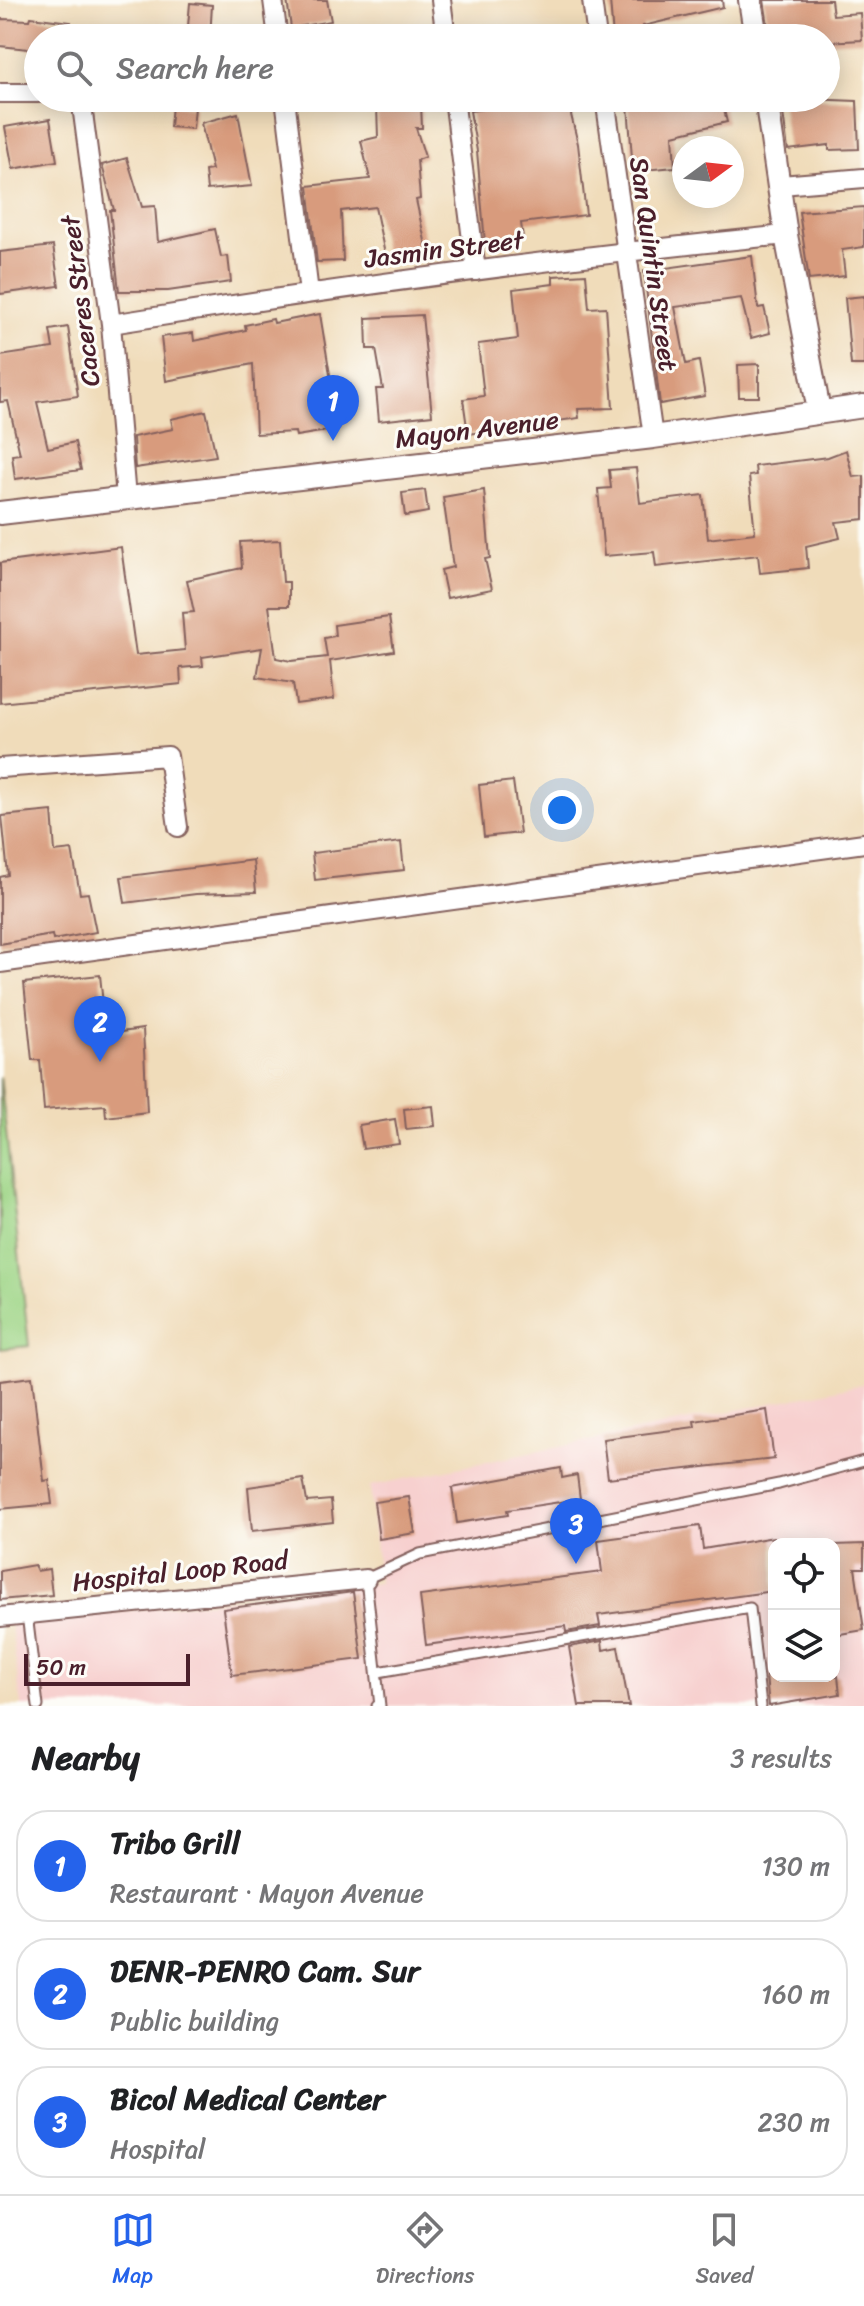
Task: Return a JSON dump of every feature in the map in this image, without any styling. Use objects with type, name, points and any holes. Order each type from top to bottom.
[{"type":"street","points":[[273,0],[276,24]]},
{"type":"street","points":[[441,0],[444,24]]},
{"type":"street","points":[[592,0],[595,24]]},
{"type":"street","points":[[750,0],[754,24]]},
{"type":"street","points":[[0,93],[24,93]]},
{"type":"street","name":"Caceres Street","points":[[83,112],[111,324],[126,498]]},
{"type":"street","points":[[287,112],[309,293]]},
{"type":"street","points":[[456,112],[476,271]]},
{"type":"street","name":"San Quintin Street","points":[[607,112],[653,437]]},
{"type":"street","points":[[768,112],[786,235],[819,411]]},
{"type":"street","points":[[781,185],[864,178]]},
{"type":"street","name":"Jasmin Street","points":[[111,324],[309,293],[626,251],[786,235]]},
{"type":"street","name":"Mayon Avenue","points":[[0,513],[653,437],[864,406]]},
{"type":"street","points":[[0,768],[168,756],[178,827]]},
{"type":"street","points":[[0,963],[864,843]]},
{"type":"street","name":"Hospital Loop Road","points":[[0,1617],[366,1579]]},
{"type":"lane","points":[[379,1706],[378,1672],[366,1579],[420,1554],[779,1484],[864,1461]]},
{"type":"lane","points":[[378,1672],[750,1608],[761,1706]]},
{"type":"lane","points":[[27,1613],[38,1706]]},
{"type":"shaded area","points":[[864,1384],[864,1706],[21,1706],[11,1624],[379,1583],[370,1486]]},
{"type":"green space","points":[[0,1076],[29,1346],[0,1349]]},
{"type":"building","points":[[287,0],[327,0],[331,21],[290,24]]},
{"type":"building","points":[[610,0],[722,0],[723,7],[651,24],[612,24]]},
{"type":"building","points":[[764,0],[831,0],[833,15],[860,13],[862,40],[840,41],[840,24],[768,24]]},
{"type":"building","points":[[190,3],[212,5],[211,24],[188,24]]},
{"type":"building","points":[[31,17],[71,22],[24,24],[24,49],[0,46],[0,19],[30,20]]},
{"type":"building","points":[[840,100],[857,101],[859,149],[829,150],[829,145],[788,150],[783,112],[840,112]]},
{"type":"building","points":[[171,112],[195,112],[193,129],[170,127]]},
{"type":"building","points":[[377,112],[421,112],[422,128],[416,128],[425,157],[417,160],[420,199],[416,200],[427,250],[386,259],[375,207],[341,211],[343,261],[317,262],[308,186],[370,179],[361,141],[378,137]]},
{"type":"building","points":[[470,112],[570,112],[578,144],[586,215],[521,223],[523,238],[485,243]]},
{"type":"building","points":[[629,112],[724,112],[727,122],[672,136],[672,167],[633,171]]},
{"type":"building","points":[[238,113],[252,186],[207,190],[205,171],[212,170],[201,123]]},
{"type":"building","points":[[50,119],[57,161],[13,169],[5,127]]},
{"type":"building","points":[[127,158],[142,207],[155,206],[158,242],[215,229],[221,257],[228,256],[231,282],[168,291],[119,291],[110,210],[114,210],[102,165]]},
{"type":"building","points":[[864,207],[864,247],[842,250],[845,276],[809,280],[799,212]]},
{"type":"building","points":[[53,246],[59,286],[0,294],[0,252]]},
{"type":"building","points":[[752,256],[758,308],[764,307],[770,333],[751,338],[741,298],[675,307],[686,364],[699,361],[705,396],[660,404],[644,271]]},
{"type":"building","points":[[586,274],[589,308],[606,307],[613,408],[578,409],[579,418],[468,434],[463,399],[484,396],[478,344],[518,339],[513,289],[553,284],[553,276]]},
{"type":"building","points":[[864,296],[864,365],[851,365],[845,298]]},
{"type":"building","points":[[320,314],[339,429],[296,436],[295,432],[256,434],[253,364],[166,381],[161,337],[193,333],[194,341],[246,330],[245,325],[273,319],[274,323]]},
{"type":"building","points":[[422,315],[432,415],[379,421],[376,389],[383,389],[376,349],[367,349],[366,318]]},
{"type":"building","points":[[68,327],[78,396],[37,402],[48,448],[75,442],[81,470],[15,479],[12,455],[20,454],[8,401],[0,402],[0,356],[53,348],[50,330]]},
{"type":"building","points":[[759,364],[759,397],[739,397],[738,365]]},
{"type":"building","points":[[206,411],[216,456],[135,468],[133,437],[173,429],[171,419]]},
{"type":"building","points":[[846,450],[853,477],[864,476],[864,519],[836,522],[840,538],[806,546],[808,568],[760,573],[758,555],[656,567],[654,552],[604,556],[598,489],[611,488],[609,470],[636,468],[640,503],[703,495],[708,539],[755,533],[749,476],[756,475],[755,466],[828,457]]},
{"type":"building","points":[[425,490],[428,512],[405,516],[402,493]]},
{"type":"building","points":[[484,490],[490,558],[485,559],[492,589],[447,598],[441,570],[453,567],[443,497]]},
{"type":"building","points":[[280,540],[283,582],[289,582],[289,606],[269,606],[276,658],[291,661],[327,657],[324,638],[335,636],[334,625],[389,617],[394,651],[330,661],[334,699],[296,704],[293,683],[257,677],[262,648],[202,657],[203,666],[180,668],[181,684],[0,703],[0,563],[121,547],[136,655],[185,650],[182,613],[194,612],[187,580],[242,568],[240,542]]},
{"type":"building","points":[[513,781],[520,833],[484,837],[479,785]]},
{"type":"building","points":[[52,811],[55,852],[72,850],[80,894],[88,893],[96,932],[53,940],[52,935],[0,944],[0,877],[8,875],[2,816]]},
{"type":"building","points":[[401,842],[404,870],[315,880],[312,853]]},
{"type":"building","points":[[253,860],[256,892],[196,894],[125,903],[121,877]]},
{"type":"building","points":[[100,975],[106,1034],[143,1029],[147,1112],[106,1117],[105,1105],[44,1110],[40,1060],[32,1060],[24,983]]},
{"type":"building","points":[[433,1106],[435,1126],[406,1129],[404,1109]]},
{"type":"building","points":[[395,1119],[399,1144],[363,1149],[359,1125]]},
{"type":"building","points":[[32,1377],[44,1481],[49,1480],[52,1504],[0,1509],[0,1381]]},
{"type":"building","points":[[767,1410],[774,1459],[608,1478],[603,1439],[695,1427],[694,1421]]},
{"type":"building","points":[[561,1468],[562,1478],[577,1475],[580,1499],[507,1510],[508,1515],[457,1523],[452,1488]]},
{"type":"building","points":[[303,1479],[307,1502],[331,1500],[333,1522],[252,1531],[248,1487]]},
{"type":"building","points":[[409,1497],[415,1533],[379,1539],[374,1502]]},
{"type":"building","points":[[700,1526],[703,1549],[768,1538],[768,1592],[598,1615],[600,1626],[566,1632],[565,1626],[426,1645],[420,1596],[602,1572],[598,1540]]},
{"type":"building","points":[[864,1544],[864,1568],[855,1568],[864,1630],[840,1634],[840,1610],[840,1545]]},
{"type":"building","points":[[34,1565],[37,1571],[49,1569],[52,1595],[0,1600],[0,1571]]},
{"type":"building","points":[[353,1592],[362,1659],[232,1675],[223,1609]]},
{"type":"building","points":[[602,1641],[603,1650],[618,1647],[629,1706],[579,1706],[569,1647]]},
{"type":"building","points":[[766,1676],[768,1682],[839,1682],[840,1694],[769,1706]]},
{"type":"place","name":"Tribo Grill","points":[[333,441]]},
{"type":"place","name":"DENR-PENRO Cam. Sur","points":[[100,1062]]},
{"type":"place","name":"Bicol Medical Center","points":[[576,1564]]}]
